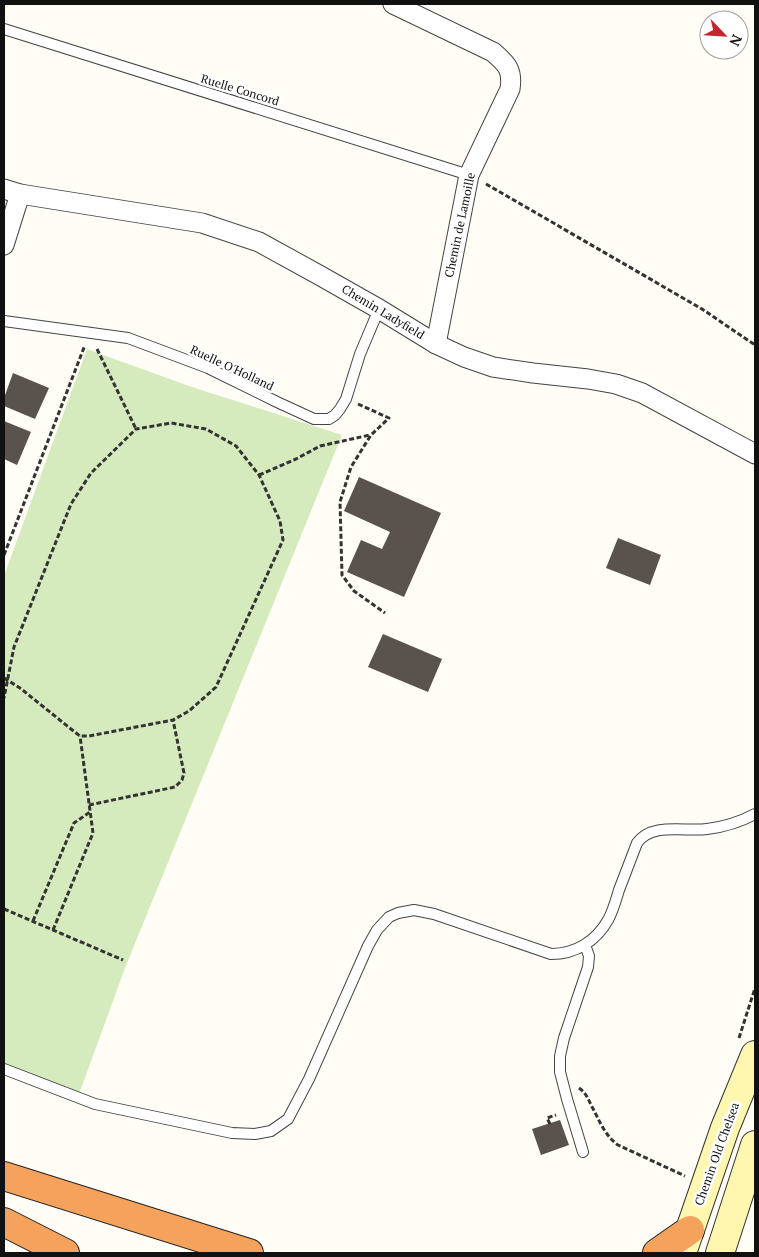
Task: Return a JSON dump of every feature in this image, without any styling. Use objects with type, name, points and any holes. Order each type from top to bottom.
[{"type":"highway","points":[[4,1176],[250,1253]]},
{"type":"highway","points":[[4,1222],[66,1253]]},
{"type":"highway","points":[[657,1253],[686,1241]]},
{"type":"street","name":"Chemin de Lamoille","points":[[393,4],[493,52],[504,61],[512,78],[510,89],[469,175],[436,344]]},
{"type":"street","name":"Chemin Ladyfield","points":[[12,191],[202,223],[259,242],[379,309],[436,344],[464,357],[493,367],[616,384],[642,393],[755,454]]},
{"type":"street","points":[[4,245],[12,191]]},
{"type":"street","name":"Chemin Old Chelsea","points":[[686,1241],[726,1128],[755,1055]]},
{"type":"street","points":[[720,1253],[755,1145]]},
{"type":"lane","name":"Ruelle Concord","points":[[4,29],[469,175]]},
{"type":"lane","name":"Ruelle O'Holland","points":[[4,321],[128,338],[208,368],[314,419],[328,419],[335,415],[346,399],[360,354],[379,309]]},
{"type":"lane","points":[[4,1069],[95,1104],[232,1132],[255,1134],[271,1131],[288,1119],[309,1079],[368,946],[377,930],[389,917],[414,910],[434,914],[551,954],[573,951],[586,945],[597,936],[608,919],[641,837],[654,831],[705,830],[722,827],[755,814]]},
{"type":"lane","points":[[583,1152],[564,1089],[560,1072],[560,1056],[564,1038],[588,967],[589,956],[586,945]]},
{"type":"path","points":[[469,175],[702,309],[755,345]]},
{"type":"path","points":[[90,333],[136,429]]},
{"type":"path","points":[[4,555],[90,333]]},
{"type":"path","points":[[346,399],[389,418],[371,435],[351,467],[340,502],[342,575],[354,590],[385,614]]},
{"type":"path","points":[[4,698],[6,679],[14,647],[71,504],[91,473],[136,429],[171,423],[206,429],[236,446],[259,475],[280,521],[283,540],[216,687],[188,711],[173,720],[80,736],[6,679]]},
{"type":"path","points":[[259,475],[320,446],[371,435]]},
{"type":"path","points":[[90,805],[176,787],[182,780],[184,773],[173,720]]},
{"type":"path","points":[[53,930],[93,833],[80,736]]},
{"type":"path","points":[[32,921],[74,823],[90,812]]},
{"type":"path","points":[[4,909],[123,960]]},
{"type":"path","points":[[564,1089],[578,1087],[583,1090],[610,1140],[685,1176],[688,1180]]},
{"type":"path","points":[[550,1124],[546,1118],[555,1116]]},
{"type":"green space","points":[[87,349],[189,386],[342,435],[125,968],[78,1097],[4,1069],[4,576]]},
{"type":"building","points":[[13,373],[49,388],[35,419],[4,406],[4,398]]},
{"type":"building","points":[[4,421],[31,432],[17,465],[4,459]]},
{"type":"building","points":[[359,477],[441,513],[404,597],[347,572],[361,540],[382,549],[390,532],[344,511]]},
{"type":"building","points":[[618,538],[661,555],[650,585],[606,568]]},
{"type":"building","points":[[383,634],[442,659],[428,692],[368,667]]},
{"type":"building","points":[[560,1120],[569,1145],[541,1155],[532,1129]]}]
